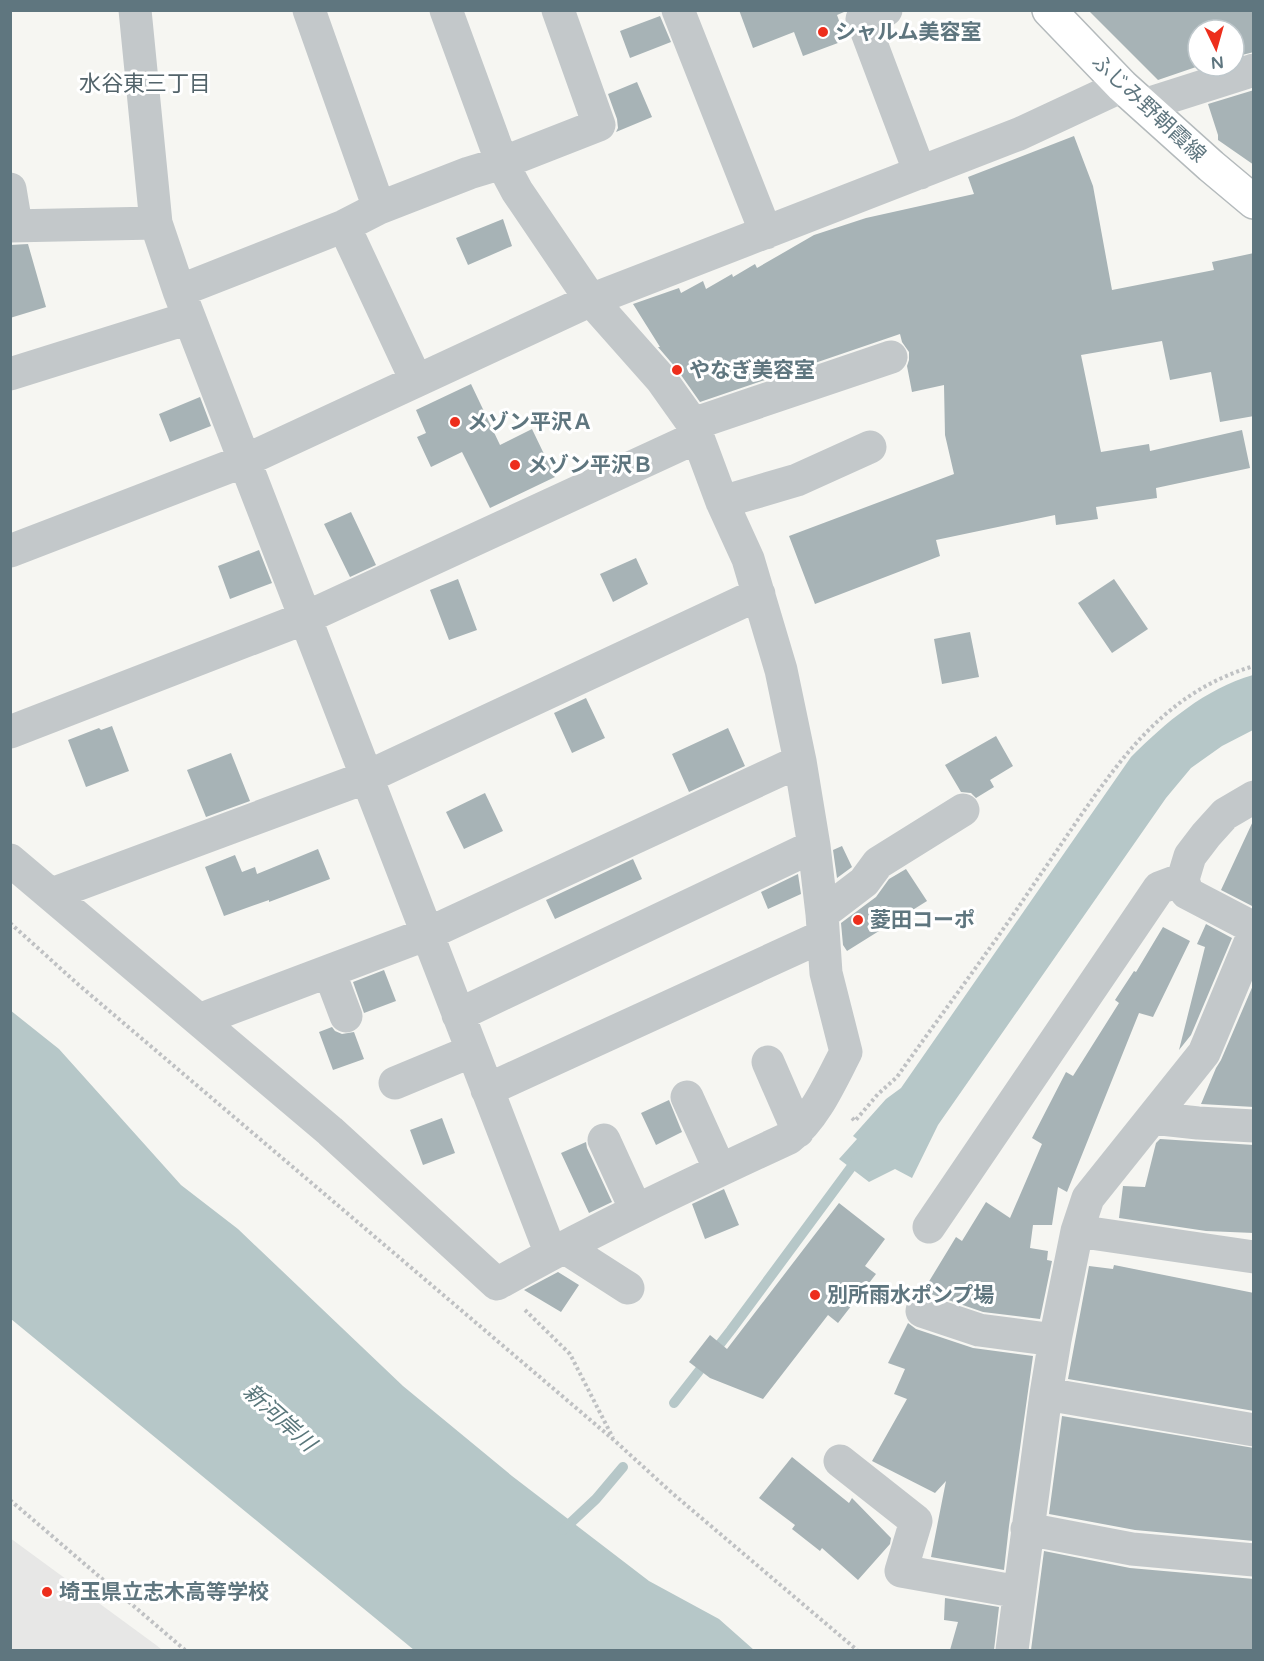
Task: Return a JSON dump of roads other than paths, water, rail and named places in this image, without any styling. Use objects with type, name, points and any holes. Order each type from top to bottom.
[{"type":"main road","name":"ふじみ野朝霞線","points":[[1049,10],[1133,95],[1254,202]]},
{"type":"street","points":[[135,10],[156,223],[184,304],[244,461],[487,1090],[557,1250],[628,1288]]},
{"type":"street","points":[[309,10],[379,208]]},
{"type":"street","points":[[10,860],[330,1131],[497,1284],[557,1250],[636,1210],[789,1138],[798,1131],[823,1096],[846,1052],[826,974],[814,846],[782,670],[748,560],[722,502],[695,430],[661,379],[591,300],[517,191],[502,163],[446,10]]},
{"type":"street","points":[[10,374],[184,304],[379,208],[599,125],[558,10]]},
{"type":"street","points":[[678,10],[765,233]]},
{"type":"street","points":[[886,10],[862,19],[920,173]]},
{"type":"street","points":[[10,551],[244,461],[591,300],[1019,134],[1133,95],[1254,70]]},
{"type":"street","points":[[10,189],[13,225],[156,223]]},
{"type":"street","points":[[344,226],[416,380]]},
{"type":"street","points":[[10,732],[305,618],[695,430],[891,357]]},
{"type":"street","points":[[722,502],[797,480],[870,447]]},
{"type":"street","points":[[52,894],[367,777],[759,594]]},
{"type":"street","points":[[199,1020],[427,934],[800,761]]},
{"type":"street","points":[[929,1227],[1190,856],[1225,814],[1254,797]]},
{"type":"street","points":[[487,1090],[822,925],[864,882],[878,863],[963,810]]},
{"type":"street","points":[[458,1015],[814,846]]},
{"type":"street","points":[[1012,1650],[1055,1340],[1077,1231],[1088,1198],[1204,1053],[1254,930],[1171,884]]},
{"type":"street","points":[[329,971],[346,1016]]},
{"type":"street","points":[[394,1083],[472,1051]]},
{"type":"street","points":[[768,1062],[798,1131]]},
{"type":"street","points":[[687,1097],[720,1170]]},
{"type":"street","points":[[1152,1118],[1254,1126]]},
{"type":"street","points":[[604,1140],[636,1210]]},
{"type":"street","points":[[1077,1231],[1254,1257]]},
{"type":"street","points":[[922,1311],[979,1330],[1055,1340]]},
{"type":"street","points":[[1046,1394],[1254,1430]]},
{"type":"street","points":[[840,1461],[916,1521],[901,1571],[1019,1592]]},
{"type":"street","points":[[1027,1529],[1132,1549],[1254,1560]]},
{"type":"water","points":[[1253,675],[1253,730],[1222,746],[1191,768],[1166,798],[938,1125],[912,1178],[895,1169],[869,1182],[839,1159],[857,1139],[853,1136],[886,1099],[901,1088],[1131,757],[1187,708],[1235,681]]},
{"type":"water","name":"新河岸川","points":[[10,1010],[59,1049],[181,1185],[238,1229],[403,1386],[512,1476],[649,1581],[719,1619],[754,1650],[414,1650],[11,1319]]},
{"type":"waterway","points":[[674,1403],[858,1158]]},
{"type":"waterway","points":[[563,1530],[596,1499],[623,1467]]},
{"type":"place","name":"シャルム美容室","points":[[823,32]]},
{"type":"place","name":"やなぎ美容室","points":[[677,370]]},
{"type":"place","name":"メゾン平沢Ａ","points":[[455,422]]},
{"type":"place","name":"メゾン平沢Ｂ","points":[[515,465]]},
{"type":"place","name":"菱田コーポ","points":[[858,920]]},
{"type":"place","name":"別所雨水ポンプ場","points":[[815,1295]]},
{"type":"place","name":"埼玉県立志木高等学校","points":[[47,1592]]},
{"type":"district","name":"水谷東三丁目","points":[[145,83]]}]
